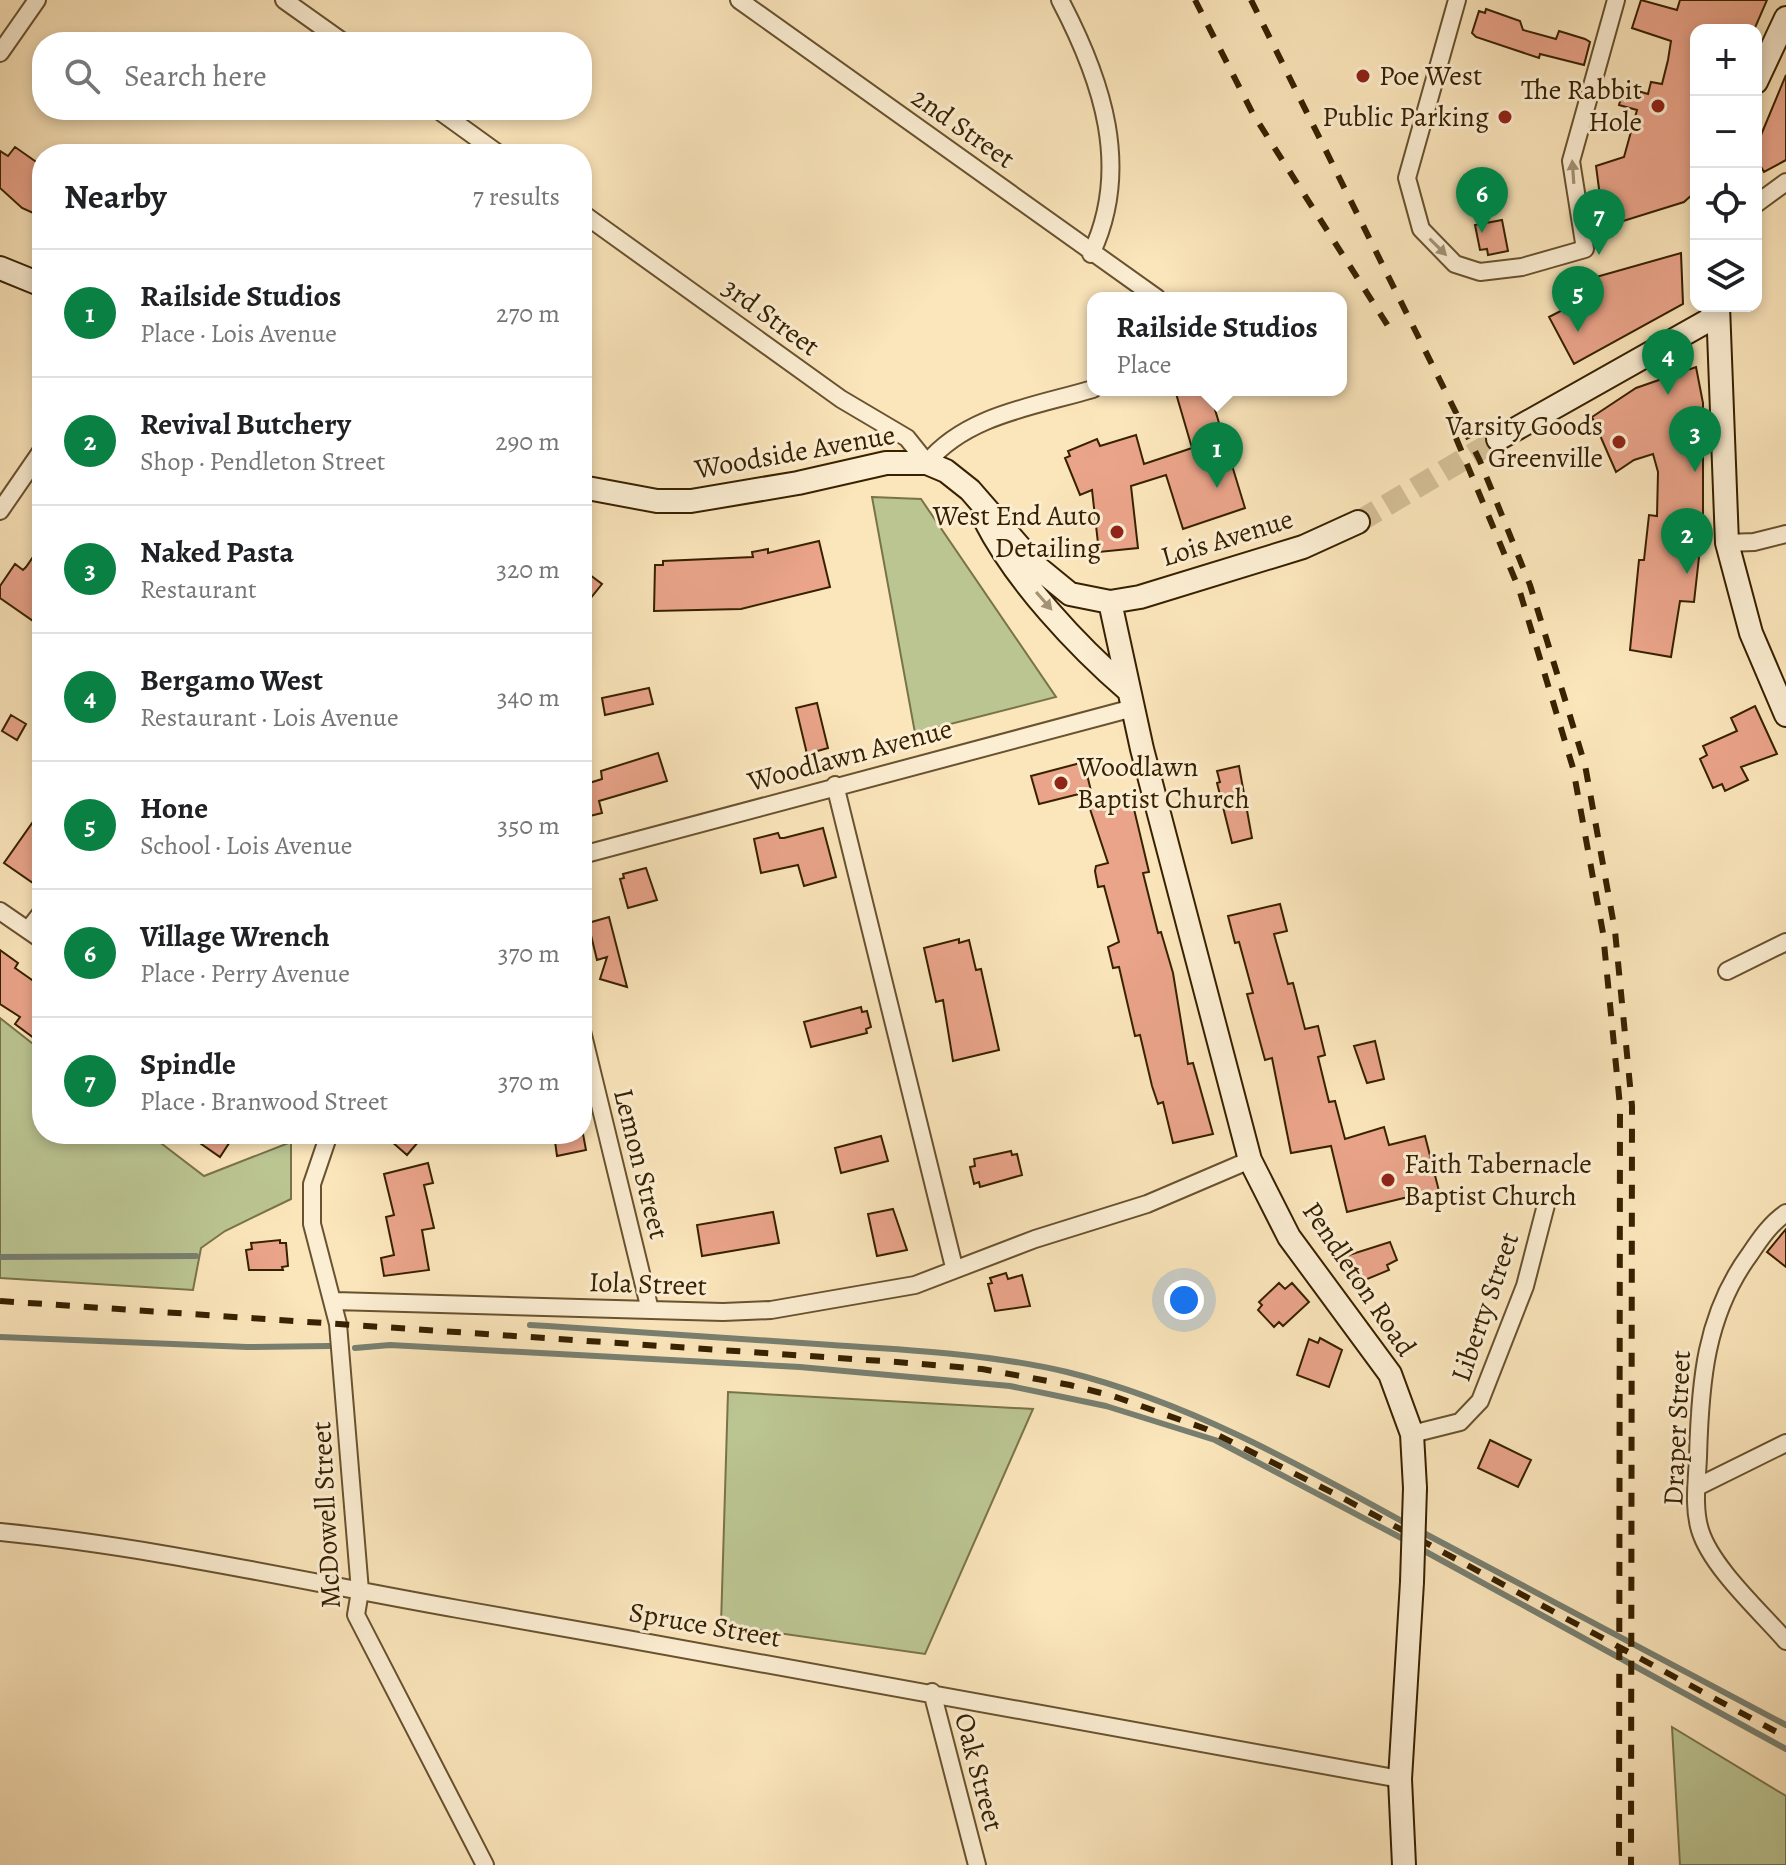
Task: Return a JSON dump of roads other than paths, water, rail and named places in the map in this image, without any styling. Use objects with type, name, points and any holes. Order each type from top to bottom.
[{"type":"street","points":[[0,53],[37,0]]},
{"type":"street","points":[[284,0],[329,32]]},
{"type":"street","name":"2nd Street","points":[[739,0],[1148,292]]},
{"type":"street","points":[[1060,0],[1098,83],[1108,126],[1111,184],[1107,215],[1091,254]]},
{"type":"street","points":[[1457,0],[1407,178],[1421,229],[1455,264],[1480,272],[1522,267],[1585,249],[1571,161],[1616,0]]},
{"type":"street","points":[[1762,69],[1786,18]]},
{"type":"street","points":[[452,120],[485,144]]},
{"type":"street","points":[[1762,200],[1780,186]]},
{"type":"street","name":"3rd Street","points":[[592,220],[841,399],[907,438],[927,463]]},
{"type":"street","points":[[0,268],[32,281]]},
{"type":"street","points":[[1498,439],[1715,312]]},
{"type":"street","points":[[1718,312],[1727,543],[1751,633],[1786,715]]},
{"type":"street","points":[[927,463],[942,445],[990,419],[1087,391]]},
{"type":"street","name":"Woodside Avenue","points":[[592,489],[657,501],[691,501],[798,483],[886,463],[927,463],[946,471],[970,490],[1037,567],[1070,594],[1110,602]]},
{"type":"street","points":[[0,511],[32,465]]},
{"type":"street","points":[[970,490],[1002,552],[1131,700]]},
{"type":"street","name":"Lois Avenue","points":[[1110,602],[1140,597],[1303,547],[1358,522]]},
{"type":"street","points":[[1727,543],[1754,542],[1786,534]]},
{"type":"street","name":"Pendleton Road","points":[[1110,602],[1131,700],[1250,1160],[1289,1237],[1390,1374],[1412,1434],[1415,1488],[1412,1582],[1400,1779],[1404,1865]]},
{"type":"street","name":"Woodlawn Avenue","points":[[592,852],[1131,700]]},
{"type":"street","points":[[835,785],[954,1267]]},
{"type":"street","points":[[0,911],[32,933]]},
{"type":"street","points":[[1727,971],[1786,942]]},
{"type":"street","name":"Lemon Street","points":[[592,1072],[650,1310]]},
{"type":"street","points":[[326,1144],[312,1184],[312,1224],[335,1301]]},
{"type":"street","name":"Iola Street","points":[[335,1301],[650,1310],[771,1310],[890,1292],[954,1267],[1147,1204],[1250,1160]]},
{"type":"street","name":"Liberty Street","points":[[1412,1434],[1460,1422],[1480,1401],[1525,1286],[1547,1201]]},
{"type":"street","name":"Draper Street","points":[[1786,1213],[1762,1236],[1738,1270],[1709,1333],[1699,1412],[1696,1513],[1707,1546],[1786,1641]]},
{"type":"street","name":"McDowell Street","points":[[335,1301],[360,1591],[356,1615],[485,1865]]},
{"type":"street","points":[[1697,1487],[1786,1443]]},
{"type":"street","name":"Spruce Street","points":[[0,1532],[201,1558],[360,1591],[1400,1779]]},
{"type":"street","name":"Oak Street","points":[[932,1692],[977,1865]]},
{"type":"waterway","points":[[0,1257],[196,1256]]},
{"type":"waterway","points":[[530,1325],[921,1351],[1009,1361],[1067,1372],[1156,1400],[1200,1418],[1285,1458],[1409,1525]]},
{"type":"waterway","points":[[0,1337],[247,1347],[329,1346]]},
{"type":"waterway","points":[[355,1348],[390,1345],[800,1367],[1010,1386],[1106,1406],[1215,1440],[1409,1542]]},
{"type":"waterway","points":[[1418,1530],[1786,1725]]},
{"type":"waterway","points":[[1419,1548],[1786,1749]]},
{"type":"tunnel","points":[[1358,522],[1498,439]]},
{"type":"railway","points":[[1195,0],[1253,114],[1388,326]]},
{"type":"railway","points":[[1251,0],[1480,461],[1530,585],[1585,765],[1615,931],[1632,1106],[1631,1865]]},
{"type":"railway","points":[[1456,438],[1519,589],[1573,768],[1603,933],[1620,1106],[1619,1865]]},
{"type":"railway","points":[[0,1301],[897,1362],[982,1369],[1070,1385],[1113,1396],[1206,1429],[1339,1496],[1786,1737]]},
{"type":"place","name":"Poe West","points":[[1363,76]]},
{"type":"place","name":"The Rabbit Hole","points":[[1658,106]]},
{"type":"place","name":"Public Parking","points":[[1505,117]]},
{"type":"place","name":"Village Wrench","points":[[1482,233]]},
{"type":"place","name":"Spindle","points":[[1599,255]]},
{"type":"place","name":"Hone","points":[[1578,332]]},
{"type":"place","name":"Bergamo West","points":[[1668,395]]},
{"type":"place","name":"Varsity Goods Greenville","points":[[1619,442]]},
{"type":"place","name":"Naked Pasta","points":[[1695,472]]},
{"type":"place","name":"Railside Studios","points":[[1217,488]]},
{"type":"place","name":"West End Auto Detailing","points":[[1117,532]]},
{"type":"place","name":"Revival Butchery","points":[[1687,574]]},
{"type":"place","name":"Woodlawn Baptist Church","points":[[1061,783]]},
{"type":"place","name":"Faith Tabernacle Baptist Church","points":[[1388,1180]]}]
